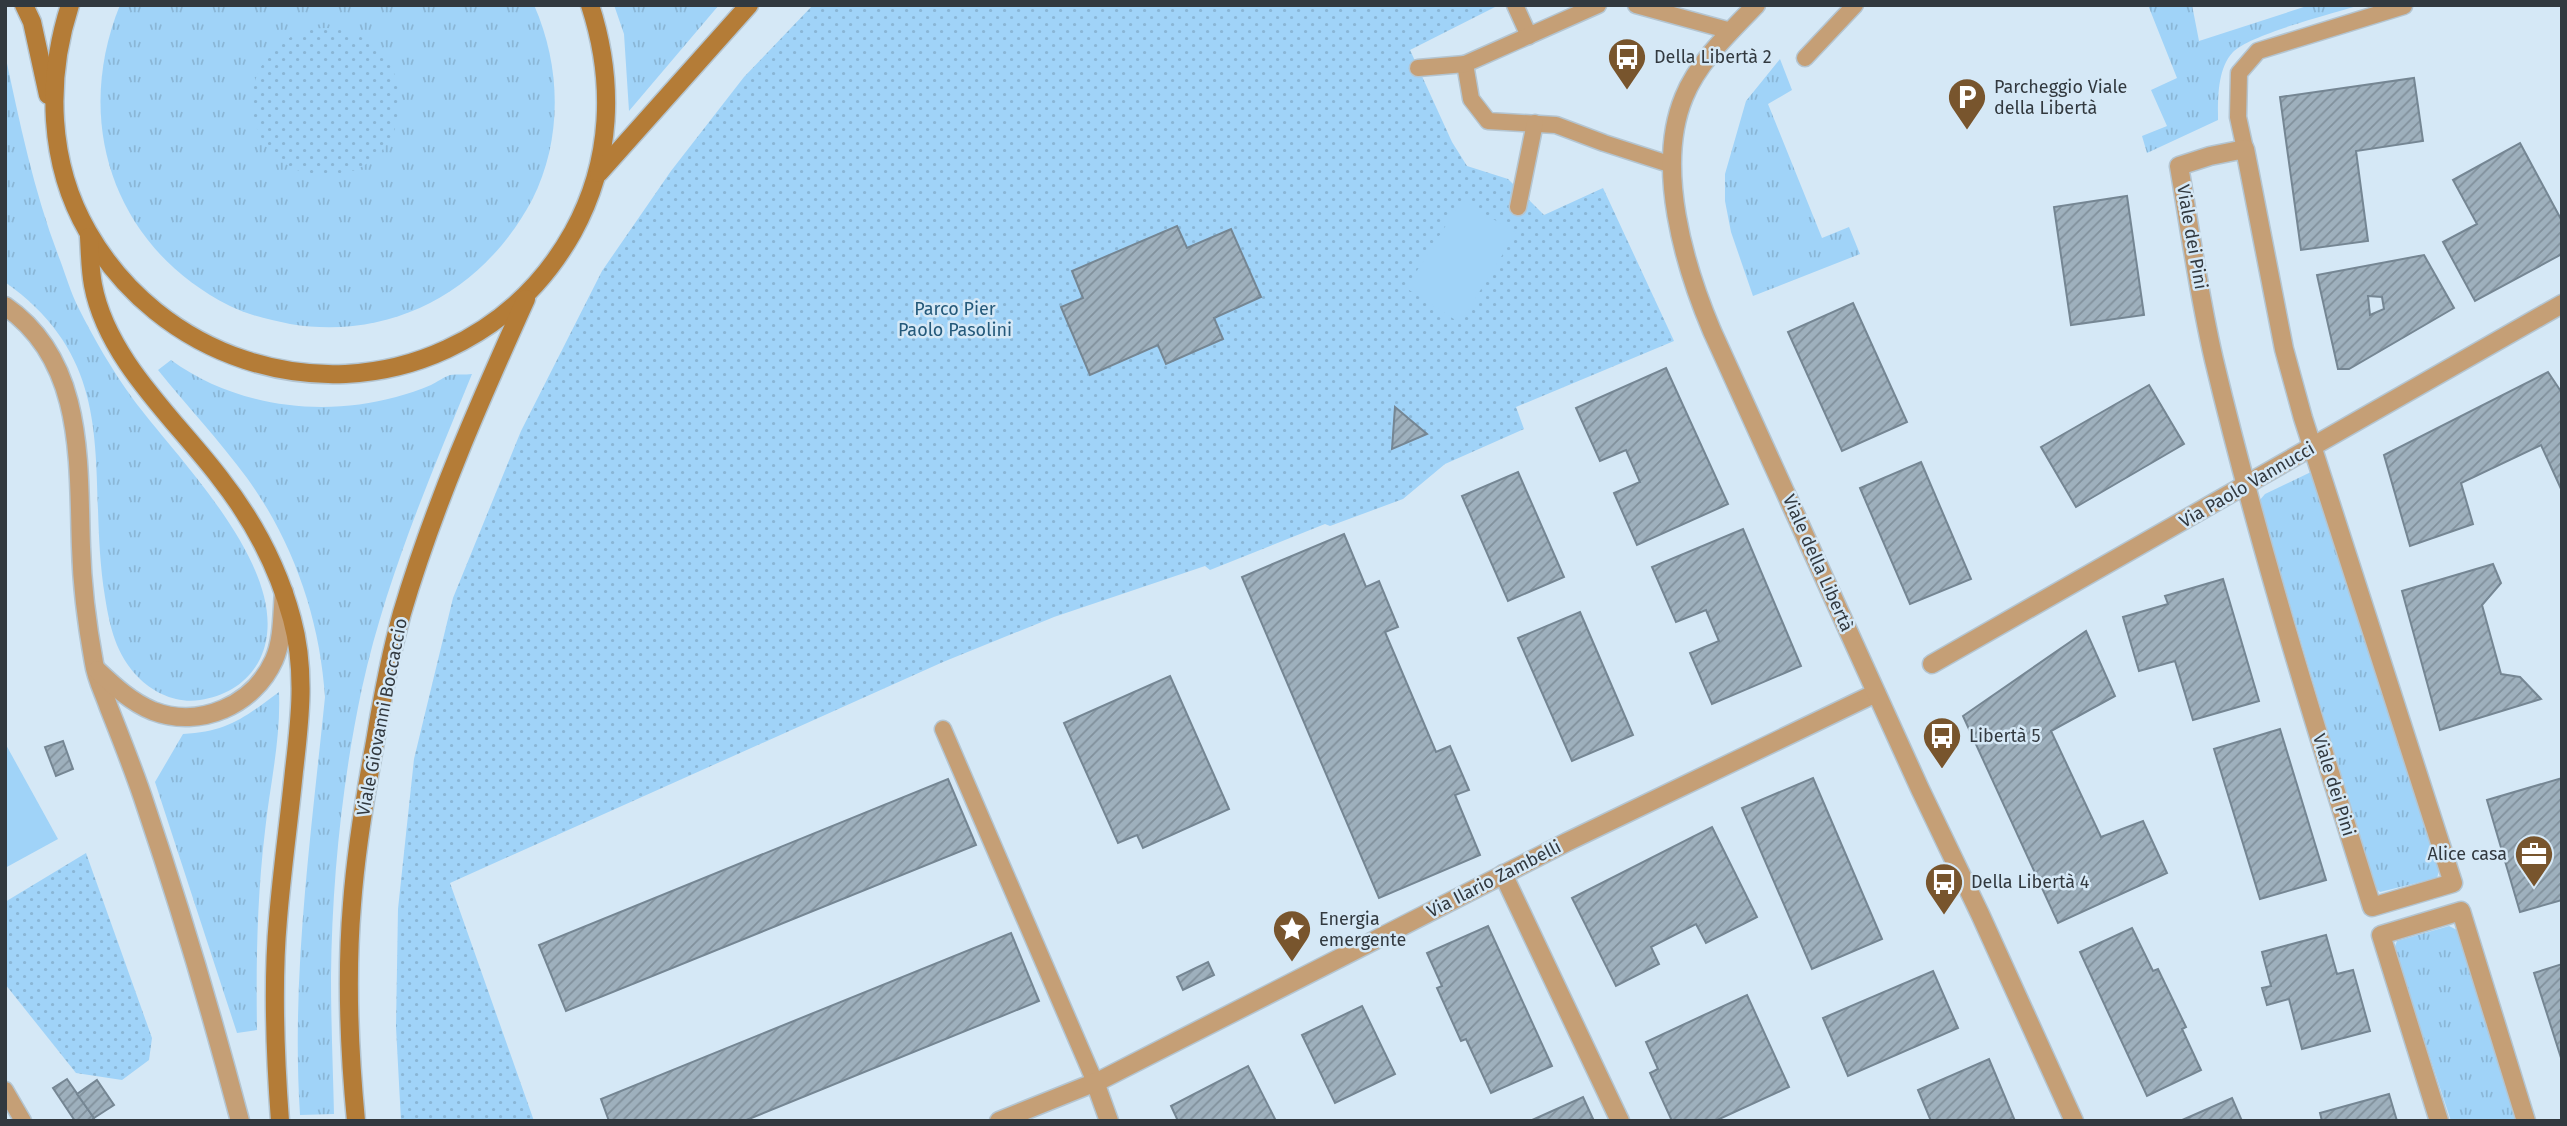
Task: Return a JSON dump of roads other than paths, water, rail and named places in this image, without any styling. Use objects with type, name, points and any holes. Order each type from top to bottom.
[{"type":"main road","points":[[24,5],[32,22],[56,132]]},
{"type":"main road","name":"Viale Giovanni Boccaccio","points":[[71,5],[55,68],[54,100],[62,165],[72,197],[89,234],[120,279],[141,300],[187,335],[239,360],[295,373],[353,374],[411,364],[464,341],[489,326],[528,295]]},
{"type":"main road","name":"Viale Giovanni Boccaccio","points":[[356,1121],[350,1042],[352,906],[368,779],[386,679],[403,612],[466,435],[528,295],[564,248],[583,213],[597,175],[607,117],[607,88],[602,49],[590,5]]},
{"type":"main road","name":"Viale Giovanni Boccaccio","points":[[597,175],[749,5]]},
{"type":"main road","name":"Viale Giovanni Boccaccio","points":[[89,234],[93,286],[106,322],[124,358],[236,499],[264,546],[284,592],[297,643],[302,686],[278,921],[275,1005],[280,1121]]},
{"type":"street","name":"Viale della Libertà","points":[[1756,5],[1699,70],[1683,99],[1672,165],[1680,230],[1710,327],[2074,1121]]},
{"type":"street","points":[[2245,149],[2284,349],[2313,447]]},
{"type":"street","name":"Viale dei Pini","points":[[2245,149],[2179,166],[2213,356],[2246,485],[2328,768],[2372,906],[2453,883],[2313,447]]},
{"type":"street","name":"Via Paolo Vannucci","points":[[1932,664],[2562,304]]},
{"type":"street","points":[[5,306],[29,326],[45,346],[59,371],[70,401],[80,471],[82,574],[94,667],[146,805],[191,944],[240,1121]]},
{"type":"street","name":"Viale Giovanni Boccaccio","points":[[94,667],[123,694],[155,712],[187,717],[218,712],[250,694],[268,671],[275,658],[280,637],[284,592]]},
{"type":"street","name":"Via Ilario Zambelli","points":[[999,1121],[1095,1082],[1503,874],[1876,693]]},
{"type":"street","points":[[1503,874],[1620,1121]]},
{"type":"street","points":[[2439,1121],[2381,935],[2462,911],[2526,1121]]},
{"type":"street","points":[[1095,1082],[1109,1121]]},
{"type":"lane","points":[[1515,5],[1529,36]]},
{"type":"lane","points":[[1418,68],[1465,64],[1598,5]]},
{"type":"lane","points":[[1636,5],[1731,31]]},
{"type":"lane","points":[[1805,58],[1855,5]]},
{"type":"lane","points":[[2245,149],[2238,117],[2239,73],[2258,51],[2404,6]]},
{"type":"lane","points":[[1465,64],[1471,99],[1488,121],[1556,125],[1672,165]]},
{"type":"lane","points":[[1518,207],[1535,123]]},
{"type":"lane","points":[[943,729],[1095,1082]]},
{"type":"lane","points":[[5,1090],[23,1121]]},
{"type":"place","name":"Della Libertà 2","points":[[1627,91]]},
{"type":"place","name":"Parcheggio Viale della Libertà","points":[[1967,131]]},
{"type":"place","name":"Libertà 5","points":[[1942,770]]},
{"type":"place","name":"Alice casa","points":[[2534,888]]},
{"type":"place","name":"Della Libertà 4","points":[[1944,916]]},
{"type":"place","name":"Energia emergente","points":[[1292,963]]},
{"type":"park label","name":"Parco Pier Paolo Pasolini","points":[[955,319]]}]
